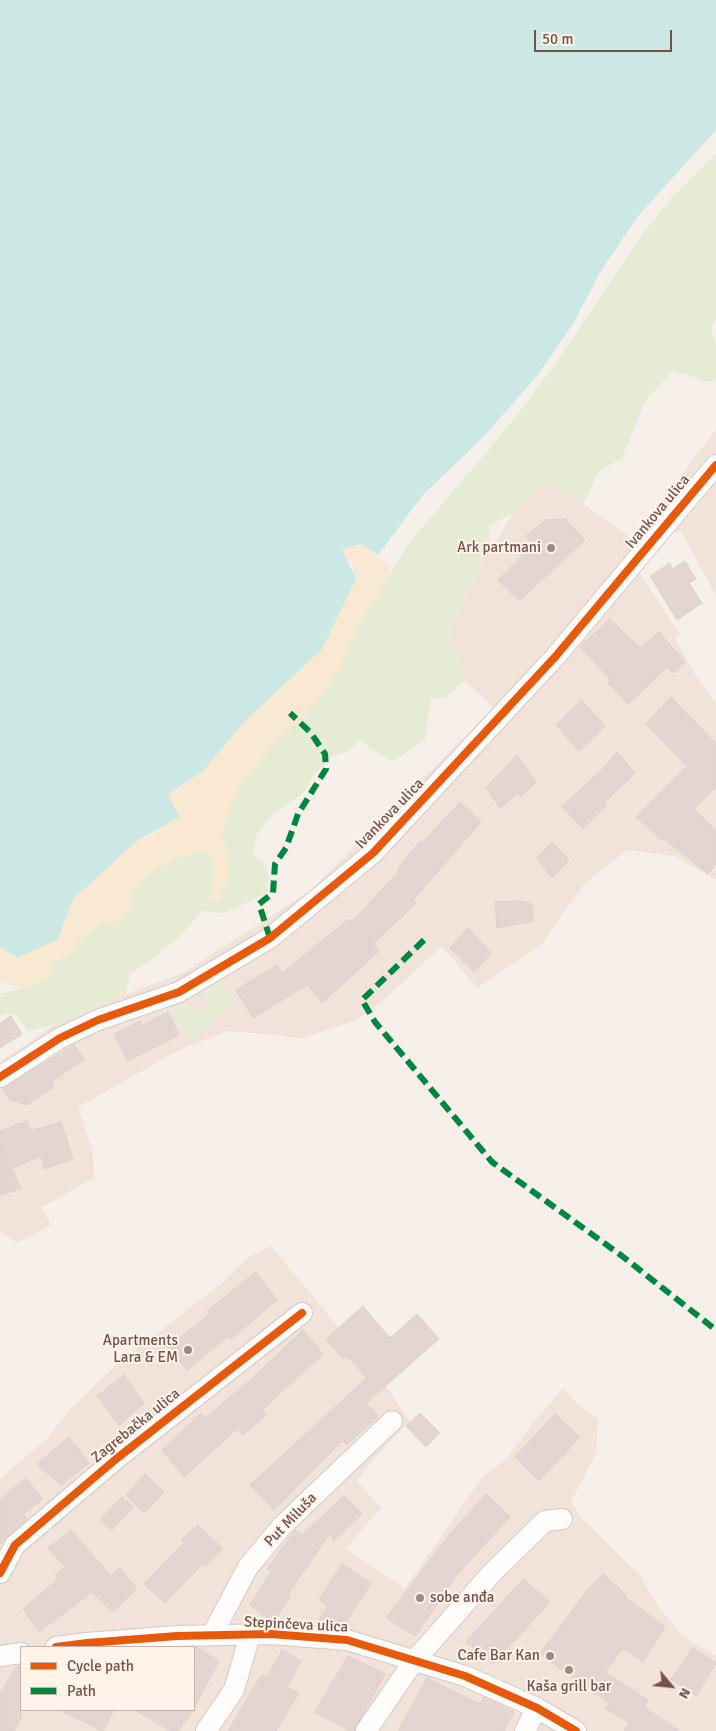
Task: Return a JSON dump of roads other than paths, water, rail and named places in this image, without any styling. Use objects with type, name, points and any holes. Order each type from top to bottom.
[{"type":"street","name":"Ivankova ulica","points":[[0,1076],[60,1038],[86,1025],[179,992],[277,934],[373,853],[555,657],[716,465]]},
{"type":"street","name":"Zagrebačka ulica","points":[[0,1573],[15,1545],[116,1459],[302,1312]]},
{"type":"street","name":"Put Miluša","points":[[212,1636],[248,1567],[282,1526],[392,1421]]},
{"type":"street","points":[[366,1731],[414,1661],[492,1572],[545,1521],[562,1519]]},
{"type":"street","name":"Stepinčeva ulica","points":[[64,1646],[87,1643],[250,1635],[347,1640],[465,1676],[537,1708],[576,1731]]},
{"type":"street","points":[[206,1731],[234,1690],[250,1635]]},
{"type":"street","points":[[0,1656],[20,1652]]},
{"type":"street","points":[[525,1731],[537,1708]]},
{"type":"water","points":[[0,0],[716,0],[716,130],[638,216],[599,274],[573,324],[537,376],[485,435],[422,496],[378,555],[361,544],[342,549],[356,579],[322,649],[244,722],[203,771],[168,794],[179,817],[137,841],[73,899],[58,939],[17,958],[0,947]]},
{"type":"place","name":"Ark partmani","points":[[551,548]]},
{"type":"place","name":"Apartments Lara & EM","points":[[188,1350]]},
{"type":"place","name":"sobe anđa","points":[[420,1598]]},
{"type":"place","name":"Cafe Bar Kan","points":[[550,1656]]},
{"type":"place","name":"Kaša grill bar","points":[[569,1670]]}]
